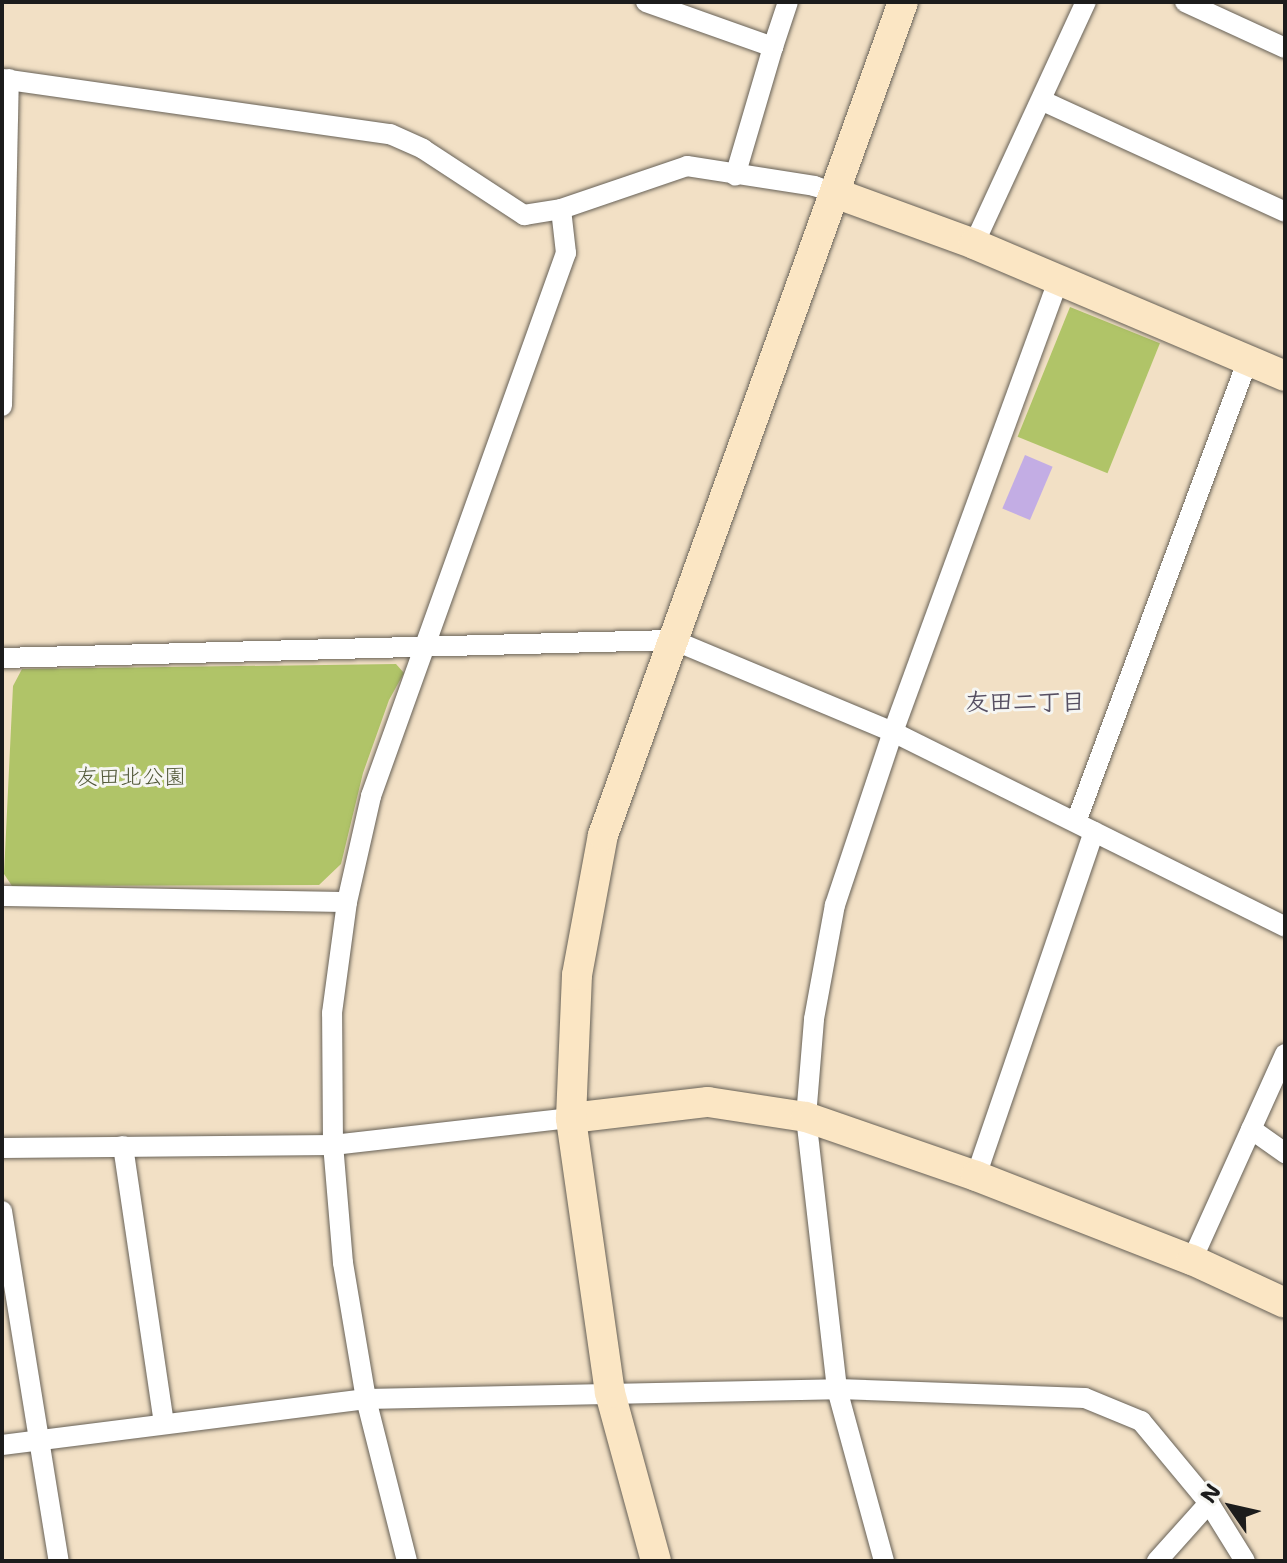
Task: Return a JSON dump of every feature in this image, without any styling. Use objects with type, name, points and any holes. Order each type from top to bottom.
[{"type":"street","points":[[646,2],[773,47]]},
{"type":"street","points":[[735,176],[788,2]]},
{"type":"street","points":[[656,1561],[610,1393],[571,1118],[577,975],[603,835],[903,2]]},
{"type":"street","points":[[974,244],[1043,101],[1086,2]]},
{"type":"street","points":[[1185,2],[1285,48]]},
{"type":"street","points":[[2,406],[6,79],[390,134],[423,149],[524,215],[561,209],[687,166],[735,176],[814,186],[974,244],[1285,376]]},
{"type":"street","points":[[1043,101],[1285,212]]},
{"type":"street","points":[[407,1561],[366,1399],[343,1263],[333,1145],[332,1013],[347,902],[371,796],[421,647],[566,253],[561,209]]},
{"type":"street","points":[[884,1561],[837,1389],[806,1117],[814,1019],[835,905],[893,732],[1058,280]]},
{"type":"street","points":[[976,1176],[1085,827],[1248,360]]},
{"type":"street","points":[[2,658],[673,640],[893,732],[1285,927]]},
{"type":"street","points":[[2,896],[347,902]]},
{"type":"street","points":[[1192,1260],[1285,1054]]},
{"type":"street","points":[[2,1148],[333,1145],[708,1102],[806,1117],[976,1176],[1192,1260],[1285,1303]]},
{"type":"street","points":[[1251,1129],[1285,1153]]},
{"type":"street","points":[[123,1146],[164,1422]]},
{"type":"street","points":[[2,1211],[59,1561]]},
{"type":"street","points":[[2,1445],[164,1422],[366,1399],[837,1389],[1085,1398],[1141,1421],[1209,1503],[1245,1561]]},
{"type":"street","points":[[1157,1561],[1209,1503]]},
{"type":"green space","points":[[1070,307],[1160,343],[1107,473],[1018,437]]},
{"type":"green space","name":"友田北公園","points":[[396,664],[404,673],[389,700],[363,773],[341,864],[319,885],[12,886],[4,874],[13,686],[22,669]]},
{"type":"building","points":[[1025,455],[1053,467],[1030,520],[1002,508]]},
{"type":"district","name":"友田二丁目","points":[[1025,703]]}]
